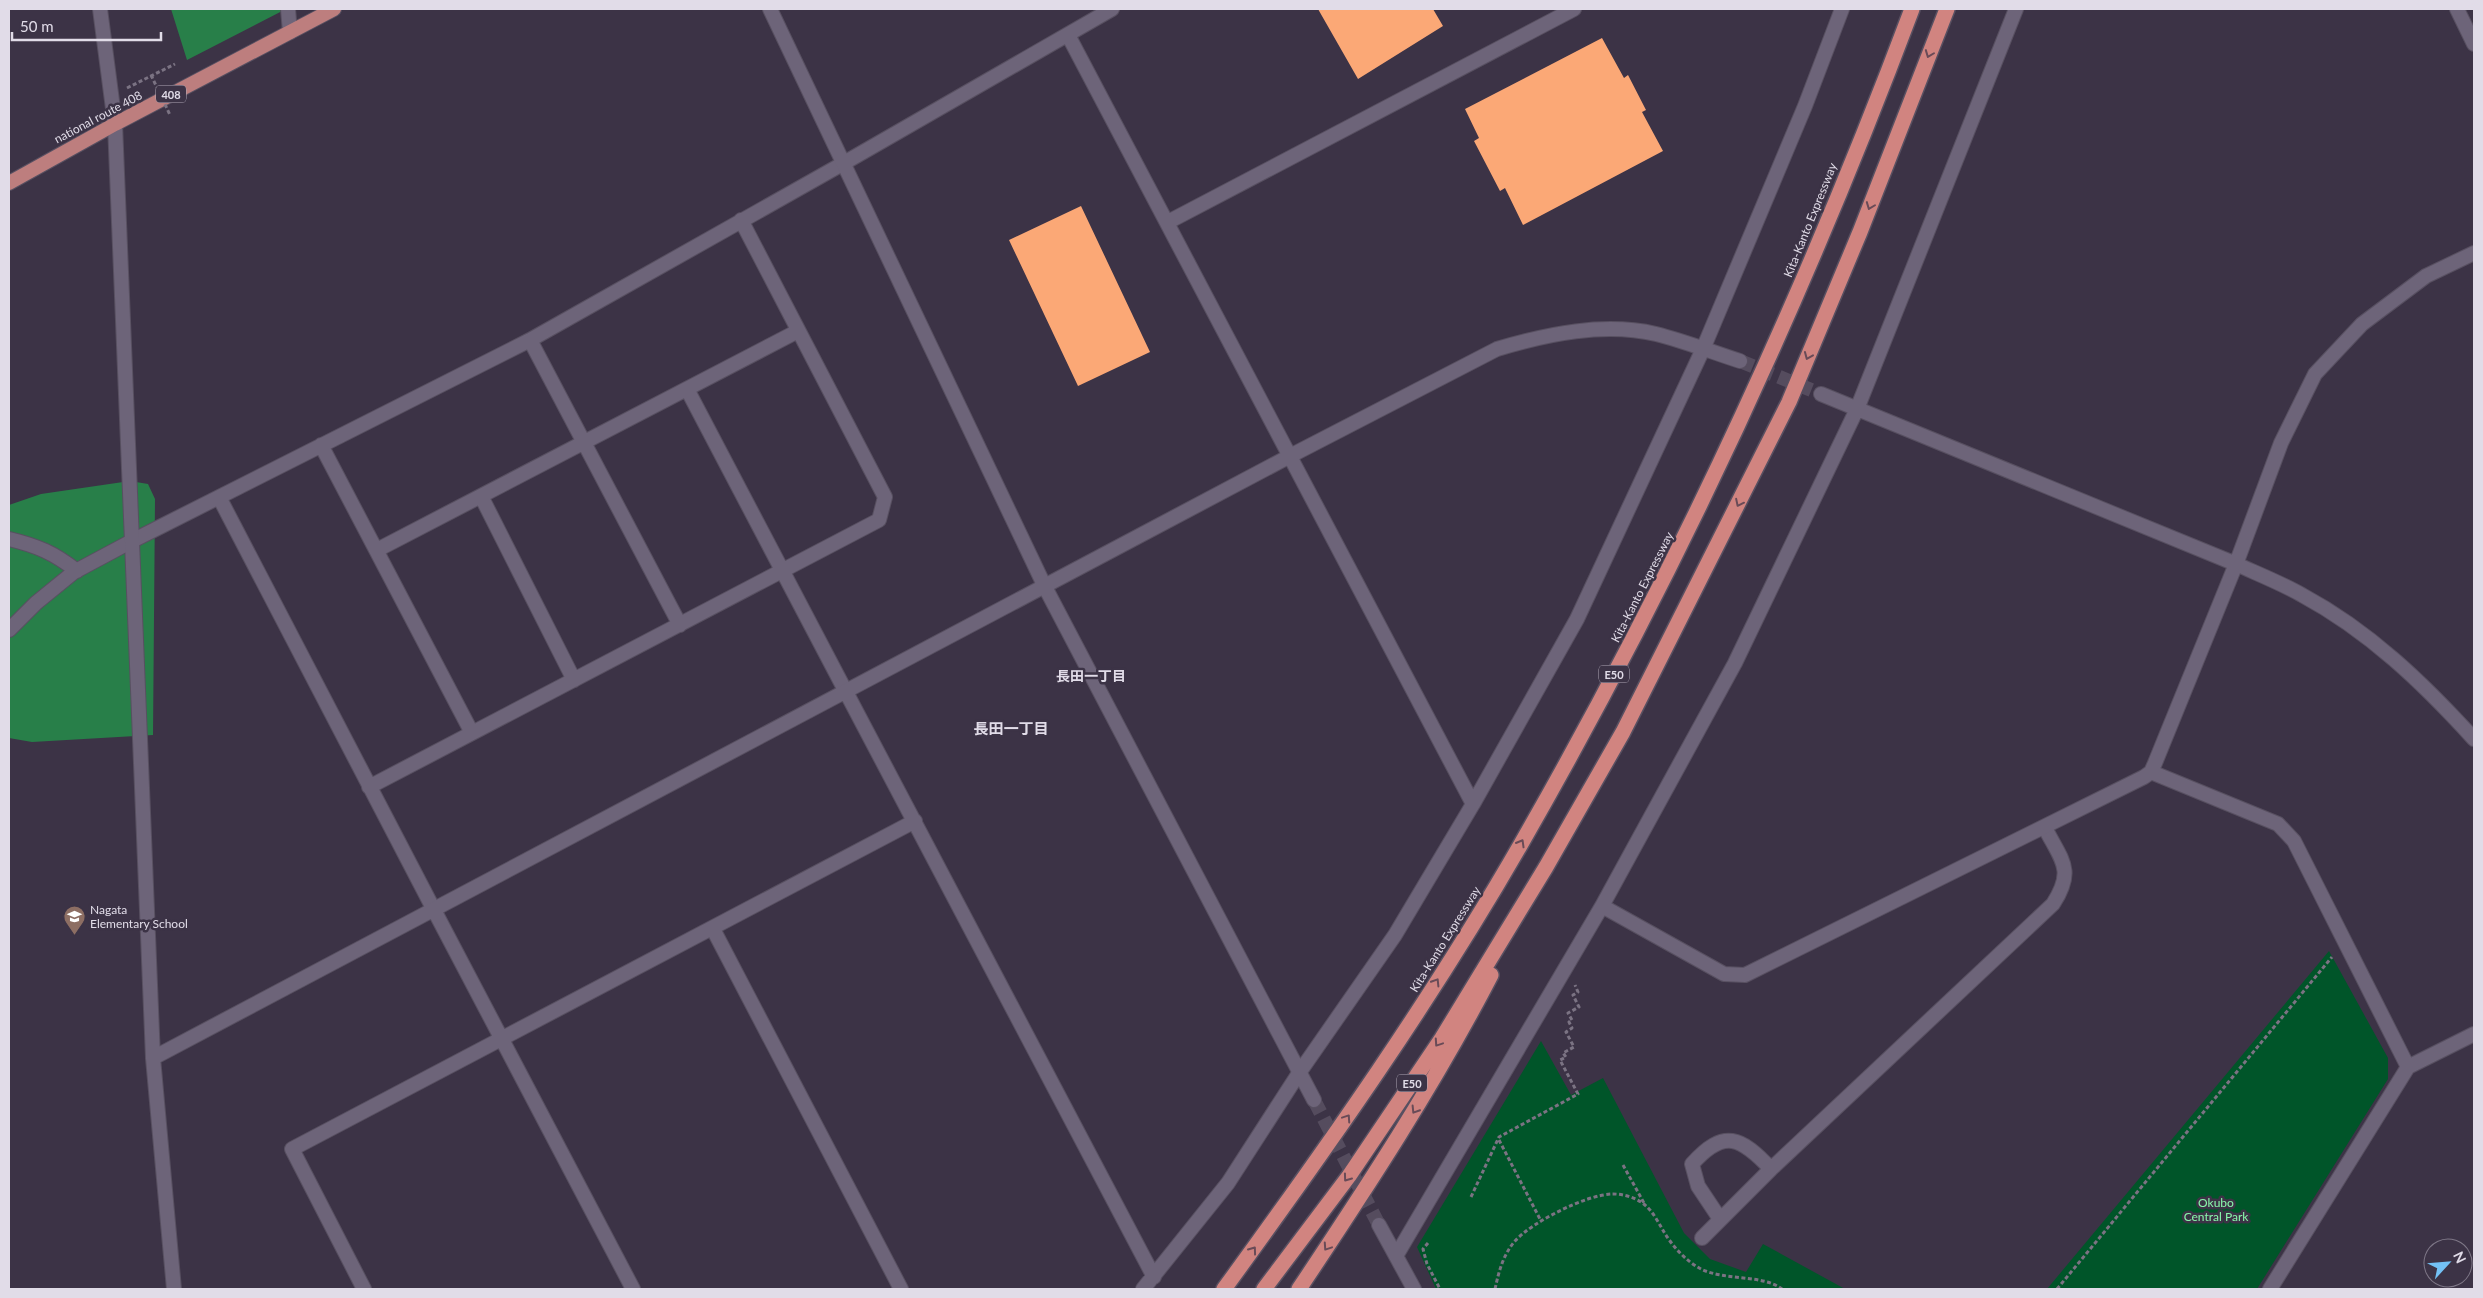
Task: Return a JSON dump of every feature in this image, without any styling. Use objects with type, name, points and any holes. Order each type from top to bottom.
[{"type":"highway","name":"national route 408","points":[[9,182],[114,124],[334,9]]},
{"type":"highway","name":"Kita-Kanto Expressway","points":[[1224,1289],[1326,1149],[1414,1018],[1520,846],[1594,711],[1672,564],[1755,391],[1912,9]]},
{"type":"highway","name":"E50","points":[[1264,1289],[1348,1176],[1442,1038],[1546,867],[1628,724],[1789,402],[1860,232],[1947,9]]},
{"type":"highway","points":[[1299,1289],[1363,1194],[1454,1047],[1546,867]]},
{"type":"street","points":[[100,9],[114,124],[154,1058],[174,1289]]},
{"type":"street","points":[[288,9],[290,32]]},
{"type":"street","points":[[770,9],[1045,587],[1314,1100]]},
{"type":"street","points":[[9,630],[36,603],[77,571],[132,541],[530,340],[1112,9]]},
{"type":"street","points":[[1168,222],[1574,9]]},
{"type":"street","points":[[1143,1289],[1228,1184],[1300,1073],[1395,935],[1473,804],[1577,619],[1703,349],[1805,106],[1842,9]]},
{"type":"street","points":[[1396,1256],[1602,906],[1735,663],[1857,409],[2016,9]]},
{"type":"street","points":[[2457,9],[2474,44]]},
{"type":"street","points":[[1068,35],[1473,804]]},
{"type":"street","points":[[369,787],[879,520],[885,497],[740,220]]},
{"type":"street","points":[[1602,906],[1724,974],[1745,975],[2144,778],[2151,772],[2236,564],[2281,443],[2315,374],[2362,324],[2426,276],[2474,253]]},
{"type":"street","points":[[154,1058],[1290,456],[1489,353],[1533,338],[1567,332],[1609,330],[1654,334],[1740,361]]},
{"type":"street","points":[[377,550],[798,331]]},
{"type":"street","points":[[530,340],[680,625]]},
{"type":"street","points":[[687,389],[1154,1277]]},
{"type":"street","points":[[1822,394],[2236,564],[2302,594],[2362,634],[2405,667],[2474,739]]},
{"type":"street","points":[[321,445],[472,733]]},
{"type":"street","points":[[481,496],[574,680]]},
{"type":"street","points":[[219,497],[633,1289]]},
{"type":"street","points":[[9,539],[35,545],[56,554],[77,571]]},
{"type":"street","points":[[2151,772],[2278,824],[2288,835],[2298,849],[2408,1067]]},
{"type":"street","points":[[364,1289],[292,1149],[915,821]]},
{"type":"street","points":[[1702,1238],[1771,1169],[2053,904],[2064,888],[2066,871],[2045,828]]},
{"type":"street","points":[[713,929],[901,1289]]},
{"type":"street","points":[[2270,1289],[2408,1067],[2474,1034]]},
{"type":"street","points":[[1720,1220],[1698,1186],[1692,1164],[1704,1151],[1723,1140],[1740,1142],[1753,1151],[1771,1169]]},
{"type":"street","points":[[1379,1225],[1414,1289]]},
{"type":"path","points":[[120,91],[175,64]]},
{"type":"path","points":[[151,76],[170,115]]},
{"type":"path","points":[[2057,1289],[2332,957]]},
{"type":"path","points":[[1471,1197],[1499,1137],[1578,1094],[1560,1060],[1566,1057],[1563,1053],[1574,1047],[1566,1032],[1572,1028],[1568,1022],[1572,1020],[1568,1013],[1579,1007],[1573,995],[1578,992],[1570,978],[1562,973]]},
{"type":"path","points":[[1498,1139],[1541,1221]]},
{"type":"path","points":[[1624,1165],[1644,1204],[1676,1249],[1701,1269],[1727,1277],[1767,1283],[1782,1289]]},
{"type":"path","points":[[1495,1289],[1501,1264],[1514,1243],[1541,1221],[1601,1195],[1625,1195],[1644,1204]]},
{"type":"path","points":[[1428,1243],[1423,1249],[1424,1256],[1440,1289]]},
{"type":"green space","points":[[171,9],[286,9],[187,60]]},
{"type":"green space","points":[[130,481],[148,484],[155,499],[153,735],[32,742],[9,738],[9,505],[41,494]]},
{"type":"green space","name":"Okubo Central Park","points":[[2329,951],[2388,1058],[2388,1079],[2257,1289],[2047,1289]]},
{"type":"green space","points":[[1541,1041],[1571,1095],[1603,1078],[1684,1233],[1710,1259],[1746,1272],[1763,1244],[1845,1289],[1436,1289],[1417,1247]]},
{"type":"building","points":[[1318,9],[1433,9],[1443,26],[1358,79]]},
{"type":"building","points":[[1602,38],[1624,78],[1628,75],[1646,110],[1642,112],[1663,151],[1523,225],[1505,188],[1500,191],[1474,141],[1479,138],[1465,109]]},
{"type":"building","points":[[1081,206],[1150,352],[1078,386],[1009,240]]},
{"type":"tunnel","points":[[1740,361],[1821,394]]},
{"type":"tunnel","points":[[1314,1100],[1379,1225]]},
{"type":"place","name":"Nagata Elementary School","points":[[74,935]]},
{"type":"district","name":"長田一丁目","points":[[1091,675]]},
{"type":"district","name":"長田一丁目","points":[[1011,728]]}]
